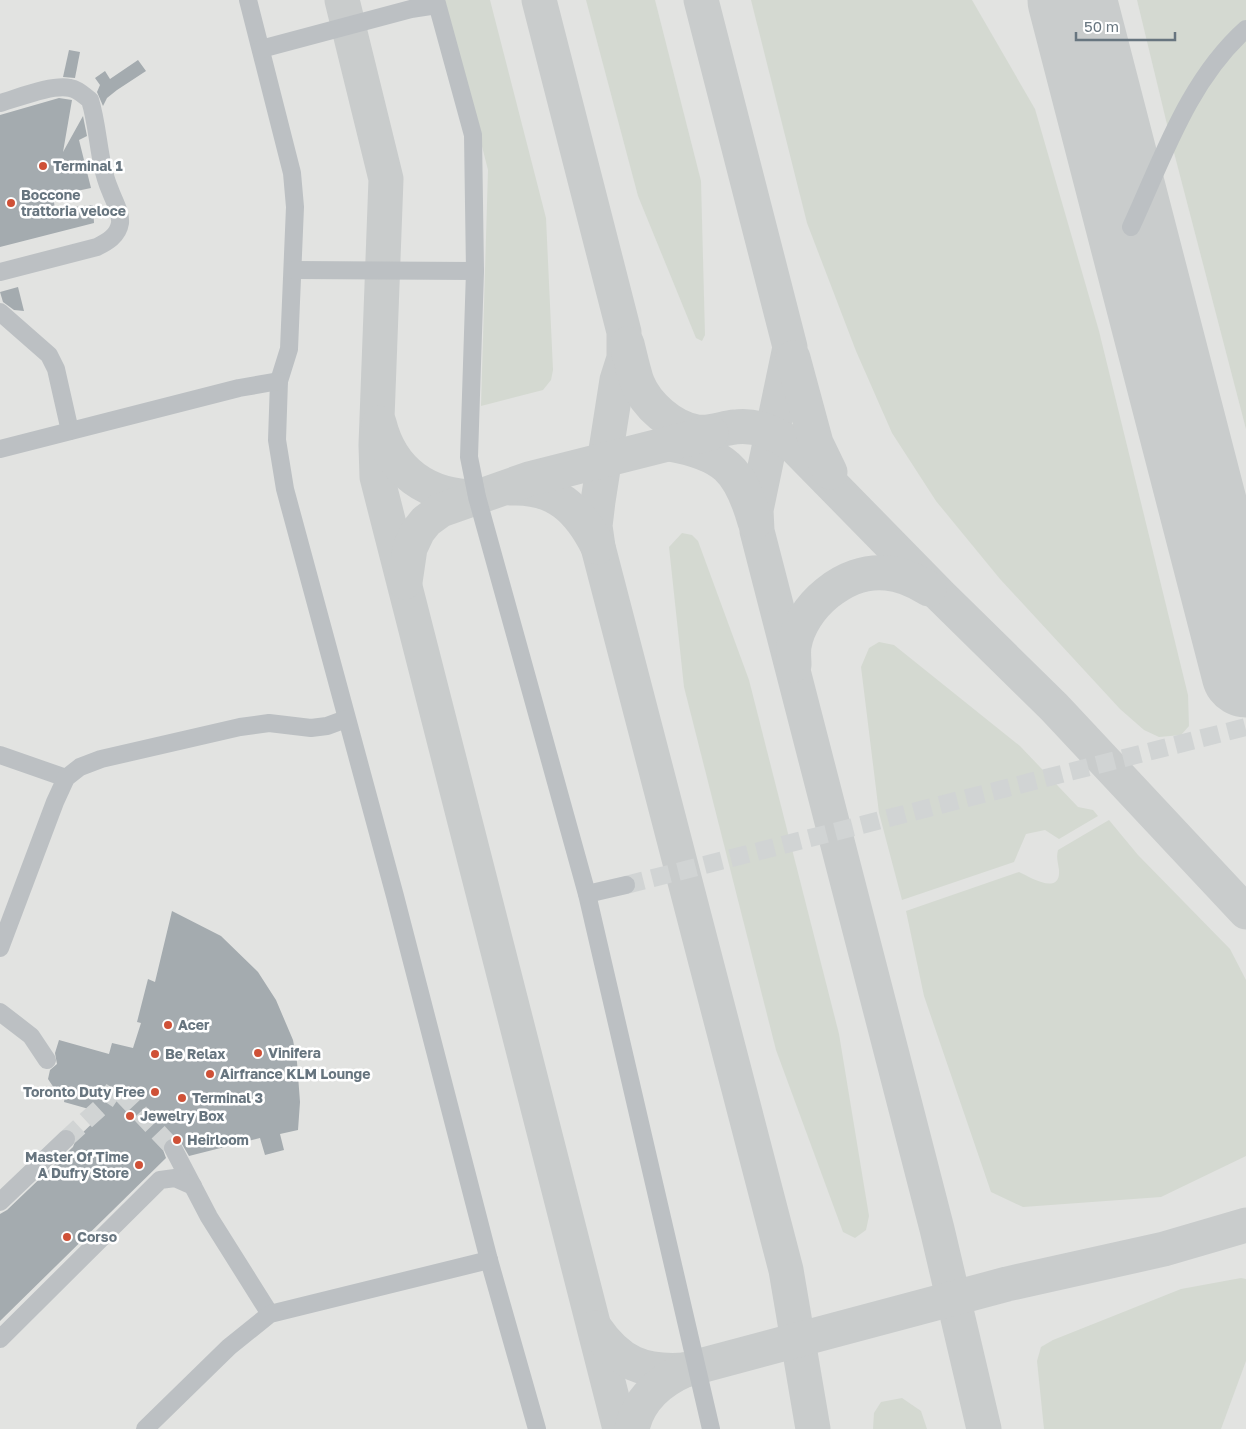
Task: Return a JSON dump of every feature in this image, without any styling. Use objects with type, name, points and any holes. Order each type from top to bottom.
[{"type":"street","points":[[248,0],[292,173],[295,207],[289,349],[279,381],[277,440],[285,490],[395,896],[489,1260],[537,1429]]},
{"type":"street","points":[[261,49],[436,2],[473,136],[475,271],[469,456],[479,506],[587,894],[698,1366],[711,1429]]},
{"type":"street","points":[[1131,227],[1198,84],[1227,46],[1246,29]]},
{"type":"street","points":[[0,103],[54,88],[69,87],[80,91],[90,100],[108,187],[120,215],[120,225],[116,233],[109,241],[97,247],[0,272]]},
{"type":"street","points":[[293,270],[475,271]]},
{"type":"street","points":[[0,312],[49,355],[56,369],[70,431]]},
{"type":"street","points":[[0,449],[239,388],[279,381]]},
{"type":"street","points":[[0,948],[66,778],[80,767],[101,759],[240,727],[268,723],[311,728],[327,726],[346,719]]},
{"type":"street","points":[[0,755],[66,778]]},
{"type":"street","points":[[587,894],[626,884]]},
{"type":"street","points":[[0,1012],[31,1036],[47,1060]]},
{"type":"street","points":[[0,1202],[66,1139]]},
{"type":"street","points":[[173,1148],[227,1248],[270,1314]]},
{"type":"street","points":[[0,1339],[160,1180],[175,1178],[192,1186]]},
{"type":"street","points":[[145,1429],[229,1347],[270,1314],[489,1260]]},
{"type":"shaded area","points":[[0,0],[1246,0],[1246,1429],[0,1429]]},
{"type":"shaded area","points":[[445,0],[490,0],[546,218],[553,370],[551,380],[543,390],[481,406],[488,170]]},
{"type":"shaded area","points":[[586,0],[655,0],[701,181],[705,335],[702,341],[696,338],[638,196]]},
{"type":"shaded area","points":[[751,0],[972,0],[1035,109],[1099,331],[1188,695],[1189,726],[1181,735],[1159,737],[1144,730],[1120,709],[1000,579],[936,501],[892,433],[856,351],[807,223]]},
{"type":"shaded area","points":[[1137,0],[1246,0],[1246,429],[1171,141]]},
{"type":"shaded area","points":[[682,533],[692,535],[698,541],[749,680],[839,1034],[869,1216],[866,1230],[855,1238],[843,1232],[776,1050],[684,687],[669,547]]},
{"type":"shaded area","points":[[879,642],[894,645],[1020,746],[1078,807],[1093,810],[1098,816],[1059,839],[1045,830],[1026,834],[1014,862],[902,900],[879,813],[861,667],[869,648]]},
{"type":"shaded area","points":[[1109,820],[1138,855],[1230,949],[1246,980],[1246,1156],[1161,1197],[1023,1207],[991,1192],[924,996],[906,911],[1019,872],[1043,883],[1050,884],[1055,882],[1058,878],[1059,870],[1058,850]]},
{"type":"shaded area","points":[[1241,1278],[1246,1279],[1246,1361],[1221,1429],[1044,1429],[1037,1361],[1041,1347],[1053,1340],[1181,1289]]},
{"type":"shaded area","points":[[902,1398],[921,1411],[927,1429],[873,1429],[874,1413],[881,1402]]},
{"type":"building","points":[[69,50],[80,52],[75,78],[63,77]]},
{"type":"building","points":[[138,60],[146,71],[107,98],[103,106],[97,92],[100,85],[95,78],[105,71],[110,79]]},
{"type":"building","name":"Terminal 1","points":[[59,98],[72,100],[63,152],[83,116],[87,136],[79,140],[91,188],[53,196],[55,209],[93,205],[94,223],[0,247],[0,115]]},
{"type":"building","points":[[18,287],[24,311],[14,310],[3,302],[0,292]]},
{"type":"building","name":"Terminal 3","points":[[172,911],[221,936],[258,972],[276,1000],[293,1040],[297,1062],[300,1102],[298,1130],[280,1134],[284,1150],[265,1155],[260,1138],[189,1156],[179,1139],[168,1139],[162,1147],[166,1158],[0,1321],[0,1214],[7,1210],[73,1147],[76,1139],[103,1113],[64,1102],[65,1096],[58,1094],[48,1079],[50,1070],[57,1064],[55,1053],[59,1040],[109,1054],[112,1043],[133,1048],[141,1023],[137,1022],[148,979],[155,982]]},
{"type":"taxiway","points":[[342,0],[386,179],[376,445],[377,477],[620,1429]]},
{"type":"taxiway","points":[[539,0],[624,332],[624,358],[617,380],[598,501],[595,526],[598,547],[786,1270],[813,1429]]},
{"type":"taxiway","points":[[701,0],[790,347],[756,510],[757,531],[937,1229],[984,1429]]},
{"type":"taxiway","points":[[1050,0],[1059,14],[1097,97]]},
{"type":"taxiway","points":[[627,344],[641,391],[653,407],[678,426],[697,432],[743,426],[759,428],[793,445],[941,596],[1054,707],[1246,912]]},
{"type":"taxiway","points":[[793,358],[816,443],[830,472]]},
{"type":"taxiway","points":[[379,423],[392,455],[402,468],[414,478],[427,487],[442,492],[476,497]]},
{"type":"taxiway","points":[[405,582],[410,548],[418,531],[426,521],[441,510],[529,479],[711,433]]},
{"type":"taxiway","points":[[670,444],[704,453],[717,459],[727,467],[743,489],[755,522]]},
{"type":"taxiway","points":[[511,488],[527,488],[540,491],[564,502],[583,521],[598,547]]},
{"type":"taxiway","points":[[794,665],[794,646],[798,631],[806,617],[815,604],[841,584],[855,577],[871,573],[886,573],[909,578],[929,589]]},
{"type":"taxiway","points":[[632,1429],[639,1409],[651,1393],[667,1380],[685,1370],[1007,1284],[1164,1249],[1246,1225]]},
{"type":"taxiway","points":[[595,1328],[613,1350],[633,1363],[657,1370],[685,1370]]},
{"type":"runway","points":[[1072,0],[1246,673]]},
{"type":"tunnel","points":[[626,885],[1246,727]]},
{"type":"tunnel","points":[[66,1139],[104,1104],[114,1089]]},
{"type":"tunnel","points":[[121,1093],[173,1148]]},
{"type":"place","name":"Terminal 1","points":[[43,166]]},
{"type":"place","name":"Boccone trattoria veloce","points":[[11,203]]},
{"type":"place","name":"Acer","points":[[168,1025]]},
{"type":"place","name":"Vinifera","points":[[258,1053]]},
{"type":"place","name":"Be Relax","points":[[155,1054]]},
{"type":"place","name":"Airfrance KLM Lounge","points":[[210,1074]]},
{"type":"place","name":"Toronto Duty Free","points":[[155,1092]]},
{"type":"place","name":"Terminal 3","points":[[182,1098]]},
{"type":"place","name":"Jewelry Box","points":[[130,1116]]},
{"type":"place","name":"Heirloom","points":[[177,1140]]},
{"type":"place","name":"Master Of Time A Dufry Store","points":[[139,1165]]},
{"type":"place","name":"Corso","points":[[67,1237]]}]
